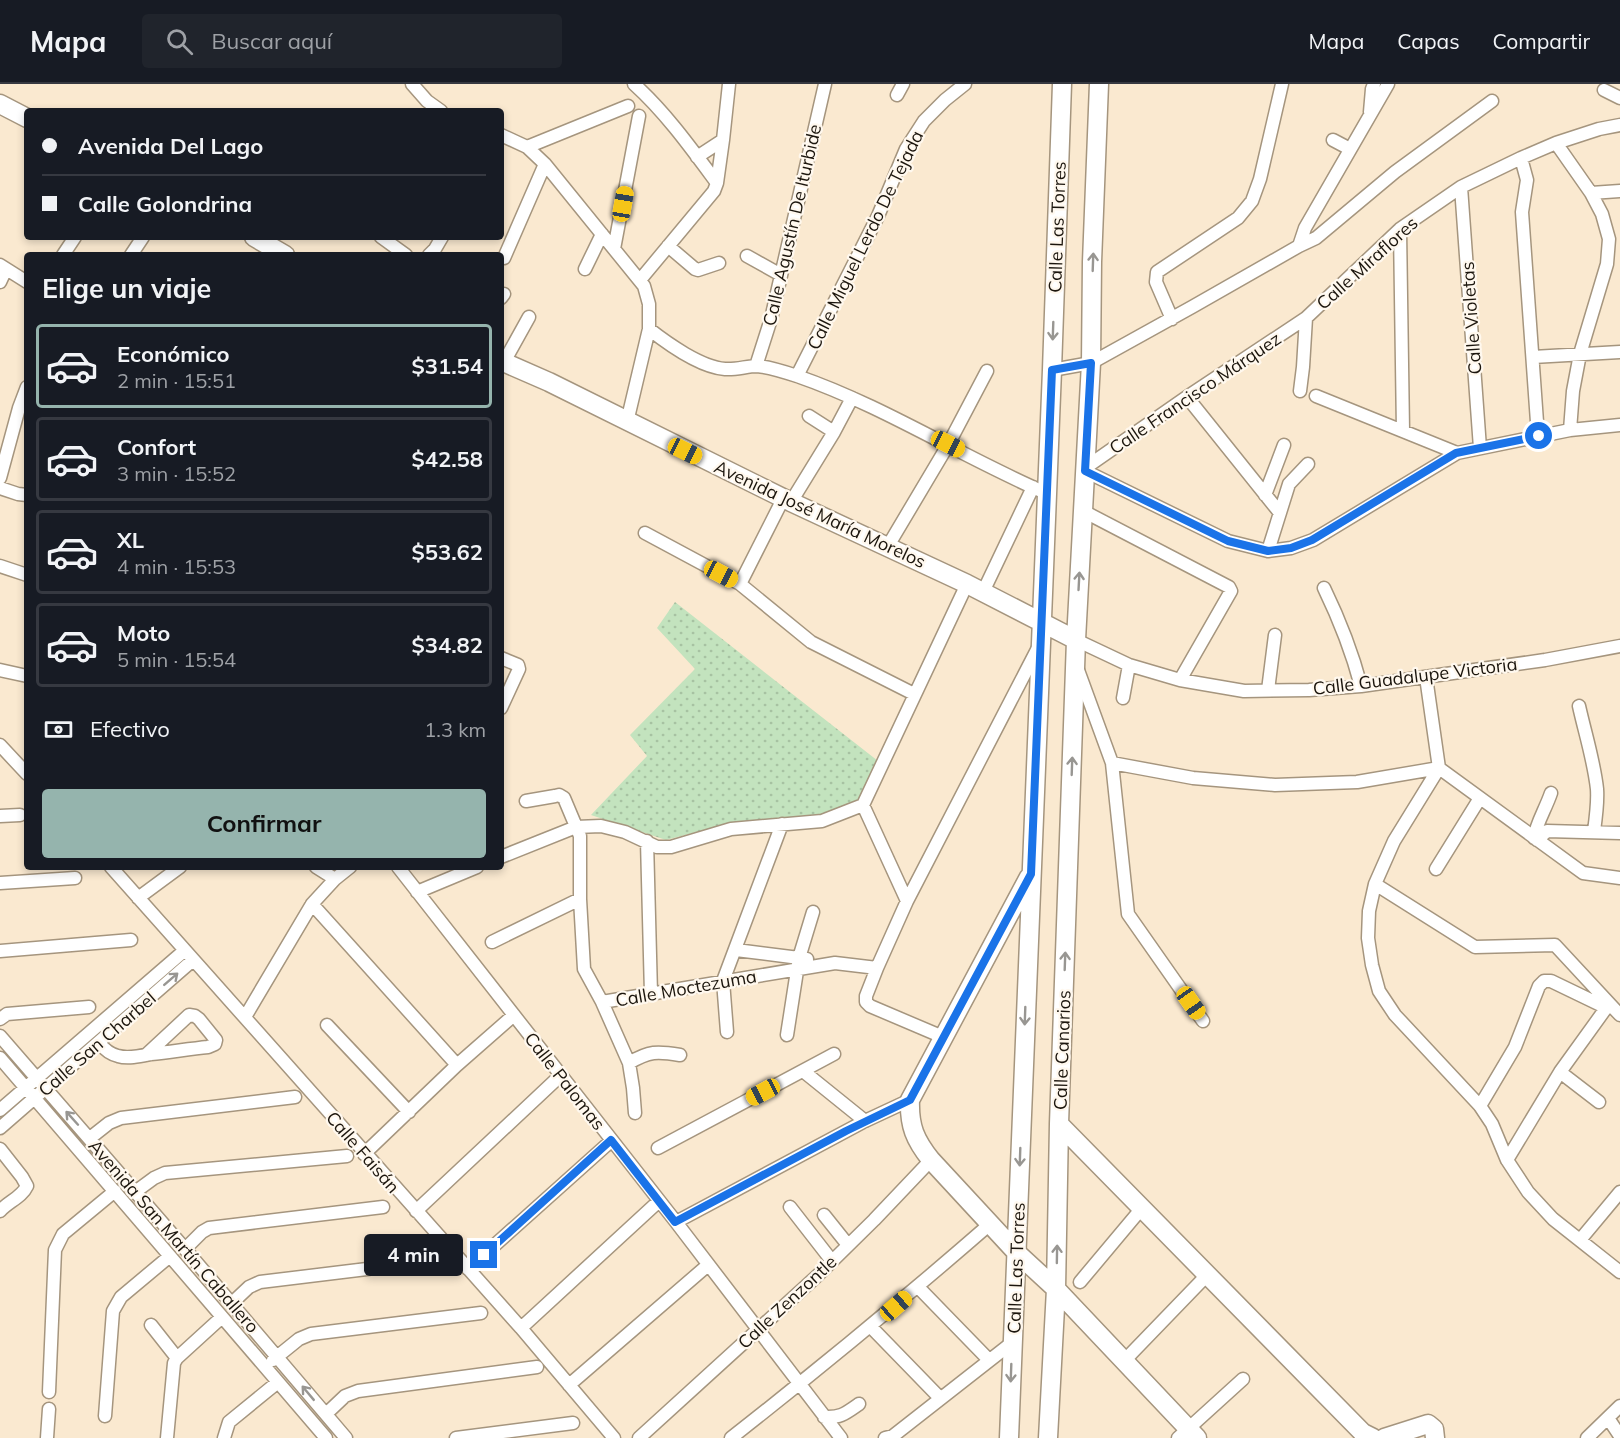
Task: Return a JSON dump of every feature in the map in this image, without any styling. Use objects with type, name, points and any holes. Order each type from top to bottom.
[{"type":"main road","name":"Calle Las Torres","points":[[1040,490],[1052,370],[1062,84]]},
{"type":"main road","name":"Calle Las Torres","points":[[1083,511],[1091,363],[1092,262],[1099,84]]},
{"type":"main road","points":[[0,104],[24,116]]},
{"type":"main road","points":[[259,240],[279,252]]},
{"type":"main road","name":"Avenida José María Morelos","points":[[504,361],[1042,622]]},
{"type":"main road","name":"Calle Canarios","points":[[1022,1098],[1042,622],[1040,490]]},
{"type":"main road","name":"Calle Canarios","points":[[1083,511],[1075,663],[1059,1125],[1363,1433],[1373,1438]]},
{"type":"main road","name":"Calle Guadalupe Victoria","points":[[1042,622],[1076,640]]},
{"type":"main road","points":[[1031,874],[910,1100],[913,1132],[920,1147],[931,1160],[1017,1253],[1124,1361],[1187,1435]]},
{"type":"main road","name":"Calle Las Torres","points":[[1008,1438],[1022,1098]]},
{"type":"main road","points":[[1048,1438],[1056,1290],[1059,1125]]},
{"type":"main road","points":[[1384,1438],[1428,1424],[1434,1429],[1435,1438]]},
{"type":"street","points":[[412,84],[437,108]]},
{"type":"street","points":[[634,84],[685,139],[717,183]]},
{"type":"street","points":[[640,280],[714,190],[717,183],[729,84]]},
{"type":"street","name":"Calle Agustín De Iturbide","points":[[756,366],[771,320],[825,84]]},
{"type":"street","name":"Calle Miguel Lerdo De Tejada","points":[[797,376],[878,216],[906,149],[924,122],[945,100],[965,84]]},
{"type":"street","points":[[1172,319],[1156,282],[1157,272],[1238,218],[1252,201],[1260,179],[1282,84]]},
{"type":"street","points":[[1370,116],[1374,84]]},
{"type":"street","points":[[1299,246],[1305,228],[1388,84]]},
{"type":"street","points":[[1604,90],[1620,98]]},
{"type":"street","points":[[1052,370],[1091,363],[1316,238],[1395,172],[1492,100]]},
{"type":"street","points":[[527,147],[628,106]]},
{"type":"street","points":[[614,249],[639,116]]},
{"type":"street","name":"Calle Miraflores","points":[[1306,318],[1400,229],[1461,187],[1556,143],[1599,129],[1620,125]]},
{"type":"street","points":[[504,136],[527,147],[545,164],[644,286],[650,304],[650,328],[627,422]]},
{"type":"street","points":[[697,157],[723,140]]},
{"type":"street","points":[[1333,140],[1350,149]]},
{"type":"street","points":[[1556,143],[1602,214],[1609,238],[1607,264],[1580,354],[1573,391],[1570,430]]},
{"type":"street","points":[[1521,158],[1527,180],[1522,212],[1539,436]]},
{"type":"street","points":[[504,258],[545,164]]},
{"type":"street","name":"Calle Violetas","points":[[1461,187],[1480,448]]},
{"type":"street","points":[[1590,193],[1620,191]]},
{"type":"street","points":[[1400,229],[1403,431]]},
{"type":"street","points":[[585,269],[602,234]]},
{"type":"street","points":[[385,240],[402,252]]},
{"type":"street","points":[[669,246],[695,269],[719,263]]},
{"type":"street","points":[[747,256],[781,275]]},
{"type":"street","points":[[1607,264],[1620,268]]},
{"type":"street","points":[[0,282],[3,267],[24,280]]},
{"type":"street","points":[[504,359],[529,317]]},
{"type":"street","points":[[1300,390],[1306,318]]},
{"type":"street","name":"Calle Francisco Márquez","points":[[1085,470],[1187,397],[1306,318]]},
{"type":"street","points":[[504,856],[576,827],[601,826],[625,831],[657,847],[671,847],[731,829],[822,821],[863,805],[915,693],[975,588],[1040,490],[852,398],[773,369],[756,366],[724,369],[707,364],[682,351],[650,328]]},
{"type":"street","points":[[1533,357],[1620,352]]},
{"type":"street","points":[[888,546],[948,444],[987,371]]},
{"type":"street","points":[[1316,396],[1456,453]]},
{"type":"street","points":[[1187,397],[1280,513]]},
{"type":"street","points":[[740,584],[787,500],[834,432],[852,398]]},
{"type":"street","points":[[0,478],[23,409]]},
{"type":"street","points":[[809,416],[834,432]]},
{"type":"street","points":[[1085,470],[1228,541],[1268,551],[1291,548],[1312,540],[1456,453],[1570,430],[1620,425]]},
{"type":"street","points":[[1265,495],[1284,445]]},
{"type":"street","points":[[1268,551],[1289,484],[1308,464]]},
{"type":"street","points":[[0,488],[24,495]]},
{"type":"street","points":[[1083,511],[1229,587],[1231,591],[1180,680]]},
{"type":"street","points":[[645,533],[740,584],[812,642],[915,693]]},
{"type":"street","points":[[0,566],[24,574]]},
{"type":"street","points":[[1324,588],[1339,619],[1361,686]]},
{"type":"street","points":[[1268,690],[1275,634]]},
{"type":"street","name":"Calle Guadalupe Victoria","points":[[1076,640],[1130,664],[1180,680],[1244,691],[1361,686],[1620,648]]},
{"type":"street","points":[[943,1038],[870,1006],[866,1002],[866,996],[908,901],[1040,642]]},
{"type":"street","points":[[504,659],[519,665],[504,702]]},
{"type":"street","points":[[1075,663],[1112,763],[1128,914],[1203,1021]]},
{"type":"street","points":[[1122,698],[1130,664]]},
{"type":"street","points":[[0,670],[24,675]]},
{"type":"street","points":[[1426,677],[1439,768],[1394,841],[1375,884],[1368,938],[1379,991],[1395,1015],[1480,1106],[1492,1124],[1506,1160],[1528,1192],[1553,1219],[1620,1272]]},
{"type":"street","points":[[1579,706],[1597,791],[1594,831]]},
{"type":"street","points":[[0,745],[24,771]]},
{"type":"street","points":[[1112,763],[1193,778],[1275,785],[1357,782],[1439,768],[1583,873],[1620,878]]},
{"type":"street","points":[[1535,839],[1535,830],[1551,793]]},
{"type":"street","name":"Calle Moctezuma","points":[[526,801],[560,795],[566,802],[580,836],[580,898],[584,969],[602,1002],[723,981],[798,964],[835,963],[877,968]]},
{"type":"street","points":[[1436,869],[1480,798]]},
{"type":"street","points":[[863,805],[908,901]]},
{"type":"street","points":[[0,816],[20,814]]},
{"type":"street","points":[[727,1032],[723,981],[782,824]]},
{"type":"street","points":[[1535,839],[1547,831],[1620,833]]},
{"type":"street","points":[[647,841],[651,994]]},
{"type":"street","name":"Calle Faisán","points":[[114,870],[521,1328],[614,1438]]},
{"type":"street","points":[[138,898],[176,870]]},
{"type":"street","points":[[321,870],[335,879]]},
{"type":"street","points":[[245,1017],[312,904],[346,870]]},
{"type":"street","name":"Calle Palomas","points":[[400,870],[841,1438]]},
{"type":"street","points":[[417,892],[470,870]]},
{"type":"street","points":[[0,883],[75,878]]},
{"type":"street","points":[[1375,884],[1476,947],[1555,945],[1608,1006],[1620,1015]]},
{"type":"street","points":[[492,942],[580,898]]},
{"type":"street","points":[[312,904],[458,1065]]},
{"type":"street","points":[[787,1035],[798,964],[813,912]]},
{"type":"street","points":[[0,951],[131,940]]},
{"type":"street","points":[[736,950],[798,964]]},
{"type":"street","name":"Calle San Charbel","points":[[0,1128],[99,1043],[189,956]]},
{"type":"street","name":"Calle San Charbel","points":[[0,1110],[36,1078],[189,956]]},
{"type":"street","points":[[1480,1106],[1515,1047],[1539,986],[1544,981],[1551,981],[1608,1006]]},
{"type":"street","points":[[602,1002],[629,1063],[634,1113]]},
{"type":"street","points":[[1506,1160],[1560,1072],[1608,1006]]},
{"type":"street","points":[[0,1019],[7,1014],[89,1007]]},
{"type":"street","points":[[99,1043],[104,1049],[120,1057],[146,1055],[208,1047],[215,1044],[216,1040],[199,1019],[189,1015],[146,1055]]},
{"type":"street","points":[[364,1154],[514,1015]]},
{"type":"street","points":[[327,1025],[409,1112]]},
{"type":"street","name":"Avenida San Martín Caballero","points":[[0,1036],[346,1438]]},
{"type":"street","points":[[629,1063],[644,1054],[662,1052],[680,1054]]},
{"type":"street","points":[[657,1148],[834,1054]]},
{"type":"street","name":"Avenida San Martín Caballero","points":[[0,1058],[326,1438]]},
{"type":"street","points":[[803,1071],[865,1121]]},
{"type":"street","points":[[1560,1072],[1599,1102]]},
{"type":"street","points":[[416,1211],[561,1076]]},
{"type":"street","points":[[90,1138],[109,1123],[121,1118],[295,1097]]},
{"type":"street","points":[[675,1222],[865,1121],[910,1100]]},
{"type":"street","points":[[468,1269],[611,1140]]},
{"type":"street","points":[[0,1149],[27,1186],[0,1211]]},
{"type":"street","points":[[135,1192],[165,1173],[347,1156]]},
{"type":"street","name":"Calle Zenzontle","points":[[639,1438],[832,1261],[931,1160]]},
{"type":"street","points":[[49,1392],[55,1250],[63,1234],[115,1191]]},
{"type":"street","points":[[1580,1240],[1620,1192]]},
{"type":"street","points":[[521,1328],[659,1201]]},
{"type":"street","points":[[185,1249],[209,1228],[383,1207]]},
{"type":"street","points":[[790,1207],[832,1261]]},
{"type":"street","points":[[1080,1282],[1142,1208]]},
{"type":"street","points":[[824,1215],[848,1245]]},
{"type":"street","points":[[735,1437],[918,1287],[990,1224]]},
{"type":"street","points":[[105,1416],[113,1311],[121,1297],[170,1256]]},
{"type":"street","points":[[232,1304],[249,1287],[260,1282],[441,1260]]},
{"type":"street","points":[[569,1385],[708,1265]]},
{"type":"street","points":[[1124,1361],[1208,1274]]},
{"type":"street","points":[[918,1287],[989,1360]]},
{"type":"street","points":[[266,1367],[298,1339],[311,1334],[481,1313]]},
{"type":"street","points":[[167,1438],[172,1368],[177,1358],[222,1317]]},
{"type":"street","points":[[151,1325],[177,1358]]},
{"type":"street","points":[[871,1326],[940,1398]]},
{"type":"street","points":[[885,1438],[894,1436],[1013,1342]]},
{"type":"street","points":[[326,1414],[345,1396],[358,1391],[537,1367]]},
{"type":"street","points":[[1187,1435],[1243,1379]]},
{"type":"street","points":[[224,1438],[229,1422],[278,1382]]},
{"type":"street","points":[[824,1417],[835,1418],[859,1404]]},
{"type":"street","points":[[1587,1438],[1620,1406]]},
{"type":"street","points":[[47,1438],[49,1409]]},
{"type":"street","points":[[1608,1418],[1620,1436]]},
{"type":"street","points":[[456,1438],[573,1423]]},
{"type":"green space","points":[[675,602],[878,761],[858,801],[829,814],[734,822],[666,840],[591,815],[647,756],[630,735],[695,669],[657,628]]},
{"type":"route","points":[[484,1255],[611,1140],[675,1222],[846,1131],[910,1100],[1031,874],[1052,370],[1091,363],[1085,471],[1228,541],[1268,551],[1291,548],[1312,540],[1456,453],[1539,436]]}]
